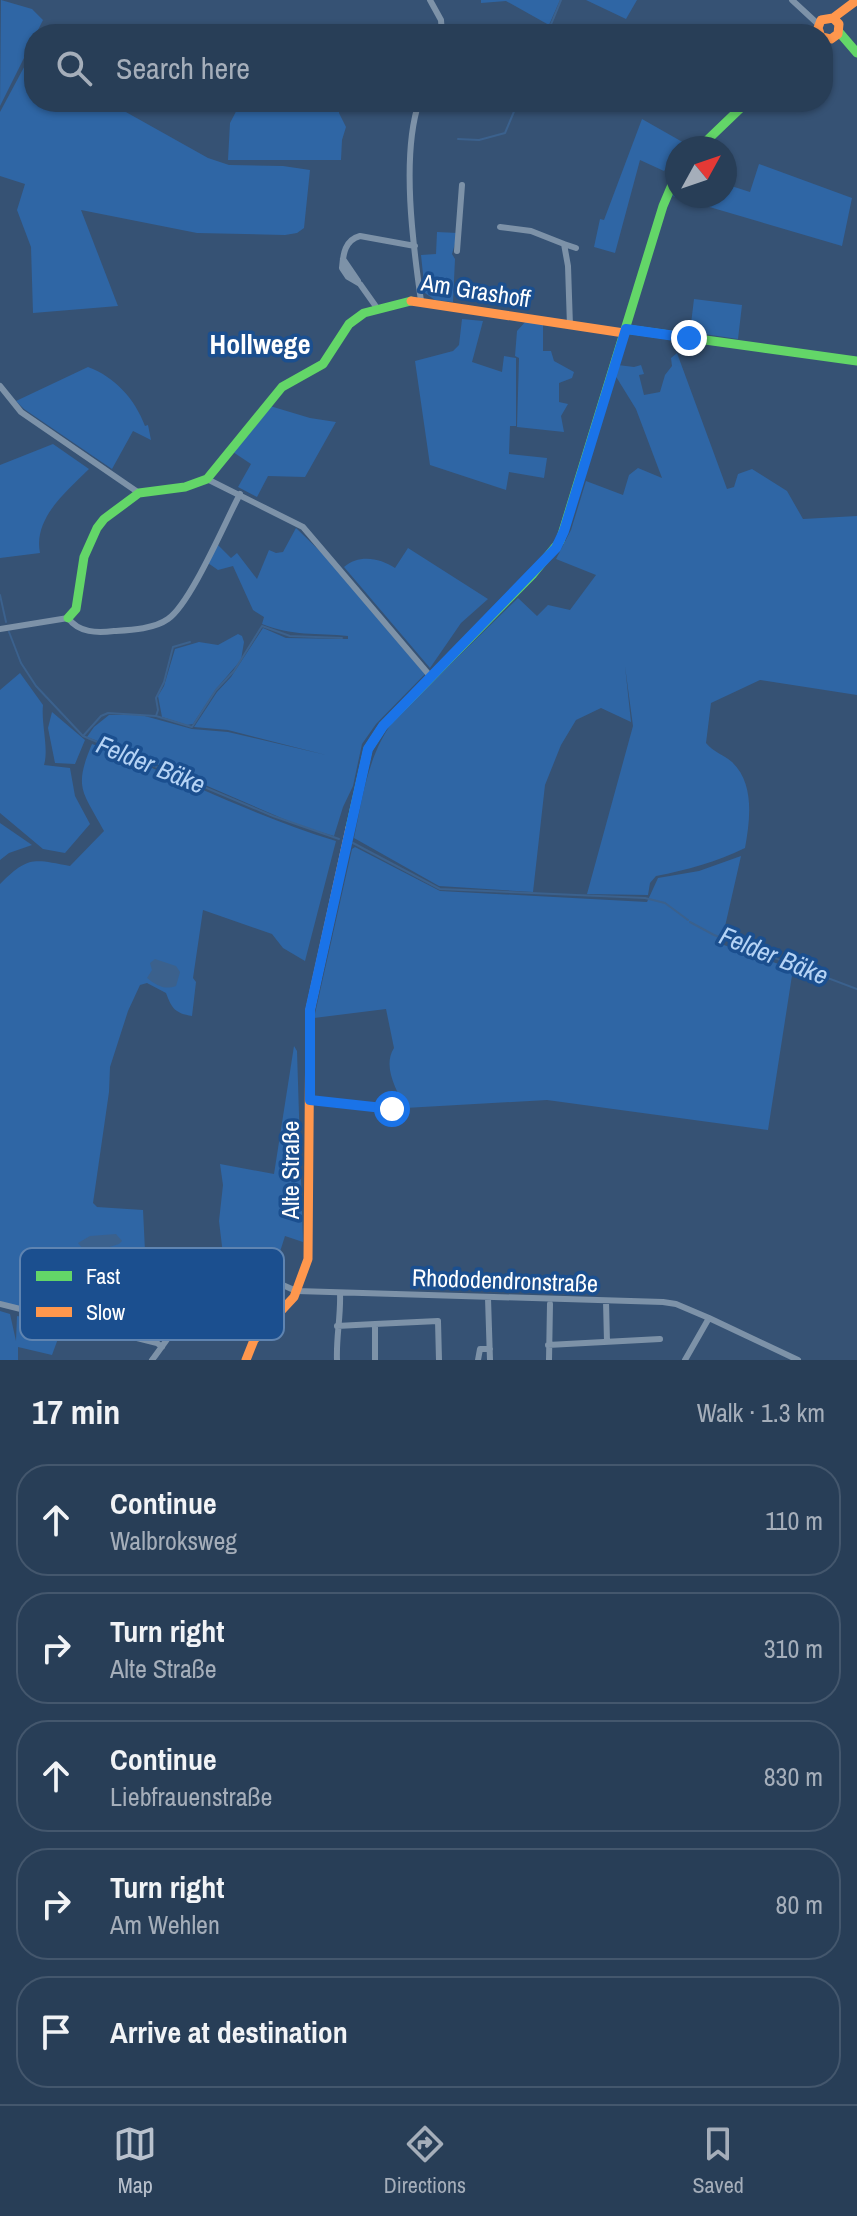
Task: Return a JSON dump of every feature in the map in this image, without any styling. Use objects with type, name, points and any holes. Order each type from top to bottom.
[{"type":"main road","points":[[833,24],[853,4]]},
{"type":"main road","points":[[833,36],[854,50]]},
{"type":"main road","points":[[712,136],[737,112]]},
{"type":"main road","name":"Alte Straße","points":[[284,1310],[297,1291],[310,1248],[310,1010],[368,749],[383,726],[533,574],[560,541],[665,201]]},
{"type":"main road","name":"Am Grashoff","points":[[211,477],[282,387],[319,368],[354,319],[377,308],[407,300],[570,326],[857,361]]},
{"type":"main road","points":[[68,618],[78,601],[84,557],[104,519],[139,493],[185,487],[211,477]]},
{"type":"main road","name":"Alte Straße","points":[[246,1360],[254,1340]]},
{"type":"street","points":[[430,0],[441,24]]},
{"type":"street","points":[[792,0],[819,24]]},
{"type":"street","points":[[416,112],[411,149],[421,301]]},
{"type":"street","points":[[457,251],[462,185]]},
{"type":"street","points":[[500,227],[531,231],[576,248]]},
{"type":"street","points":[[377,308],[360,284],[342,268],[347,244],[352,238],[360,236],[415,246]]},
{"type":"street","points":[[564,244],[570,326]]},
{"type":"street","points":[[0,386],[21,412],[139,493]]},
{"type":"street","points":[[211,477],[289,518],[312,535],[431,677]]},
{"type":"street","points":[[0,629],[68,618],[83,630],[99,632],[133,630],[167,620],[183,603],[240,494]]},
{"type":"street","points":[[310,1100],[392,1109]]},
{"type":"street","name":"Rhododendronstraße","points":[[284,1286],[297,1291],[340,1293],[676,1304],[798,1360]]},
{"type":"street","points":[[337,1360],[340,1293]]},
{"type":"street","points":[[488,1298],[490,1360]]},
{"type":"street","points":[[606,1301],[607,1338]]},
{"type":"street","points":[[0,1304],[20,1309]]},
{"type":"street","points":[[549,1360],[550,1304]]},
{"type":"street","points":[[685,1360],[709,1318]]},
{"type":"street","points":[[337,1326],[438,1321],[439,1360]]},
{"type":"street","points":[[375,1324],[375,1360]]},
{"type":"street","points":[[548,1345],[597,1343],[607,1338],[660,1339]]},
{"type":"street","points":[[145,1340],[162,1347],[152,1360]]},
{"type":"street","name":"Rhododendronstraße","points":[[162,1347],[168,1340]]},
{"type":"street","points":[[478,1360],[480,1349],[490,1349]]},
{"type":"shaded area","points":[[1,0],[32,9],[43,20],[41,24],[24,24],[24,58],[0,106]]},
{"type":"shaded area","points":[[481,0],[560,0],[549,24],[506,1],[481,3]]},
{"type":"shaded area","points":[[586,0],[637,0],[626,19]]},
{"type":"shaded area","points":[[24,67],[24,112],[126,112],[208,158],[229,165],[310,170],[304,228],[285,235],[197,233],[81,210],[118,306],[33,313],[31,247],[17,210],[25,184],[0,176],[0,112]]},
{"type":"shaded area","points":[[236,112],[339,112],[346,127],[341,160],[228,160],[230,123]]},
{"type":"shaded area","points":[[642,119],[672,136],[665,136],[664,171],[640,160],[615,253],[594,247],[600,219],[604,220]]},
{"type":"shaded area","points":[[759,164],[852,198],[842,246],[713,208],[737,208],[737,188],[750,192]]},
{"type":"shaded area","points":[[437,232],[458,233],[452,254],[455,259],[453,302],[435,300],[425,293],[421,255],[436,254]]},
{"type":"shaded area","points":[[694,299],[742,305],[738,339],[690,332]]},
{"type":"shaded area","points":[[462,319],[483,321],[472,362],[502,372],[504,356],[516,358],[516,426],[510,426],[509,454],[547,458],[544,478],[509,472],[506,490],[430,465],[415,361],[453,351],[459,345]]},
{"type":"shaded area","points":[[526,321],[543,324],[543,351],[551,351],[554,361],[574,372],[572,378],[559,383],[559,402],[568,404],[561,416],[564,432],[517,427],[517,331]]},
{"type":"shaded area","points":[[677,353],[727,489],[734,487],[738,474],[752,469],[787,491],[803,519],[857,516],[857,695],[760,680],[711,703],[706,743],[732,762],[748,791],[745,848],[701,865],[656,876],[650,883],[648,895],[587,894],[633,726],[625,666],[631,722],[601,708],[576,720],[561,745],[545,785],[533,892],[439,886],[354,838],[378,746],[395,719],[518,598],[537,616],[548,605],[570,610],[596,575],[556,559],[571,530],[586,481],[623,495],[629,475],[638,468],[662,478],[636,409],[615,375],[618,365],[641,365],[644,374],[639,375],[644,395],[660,392],[665,375],[672,366],[671,358]]},
{"type":"shaded area","points":[[88,367],[123,390],[145,426],[148,425],[151,440],[133,431],[112,469],[16,401]]},
{"type":"shaded area","points":[[270,406],[336,422],[305,477],[268,476],[257,497],[238,487],[251,464],[233,452]]},
{"type":"shaded area","points":[[53,444],[89,469],[62,496],[47,517],[39,540],[40,553],[0,558],[0,465]]},
{"type":"shaded area","points":[[296,528],[325,556],[425,674],[376,724],[362,744],[353,786],[334,836],[300,826],[87,737],[109,715],[141,715],[192,729],[228,732],[326,755],[228,730],[194,727],[263,628],[286,638],[348,639],[348,636],[294,632],[262,624],[264,617],[253,610],[233,566],[218,570],[208,563],[217,544],[231,558],[237,553],[257,579],[269,550],[283,552]]},
{"type":"shaded area","points":[[408,548],[488,599],[461,623],[430,668],[344,567],[356,560],[370,559],[395,568]]},
{"type":"shaded area","points":[[238,634],[244,642],[241,660],[216,689],[193,724],[162,717],[158,696],[175,649],[199,642],[218,645]]},
{"type":"shaded area","points":[[20,673],[43,705],[44,765],[70,768],[75,796],[90,824],[65,853],[43,849],[0,813],[0,690]]},
{"type":"shaded area","points":[[52,712],[85,740],[75,764],[55,763],[48,728]]},
{"type":"shaded area","points":[[92,744],[274,820],[336,841],[305,961],[283,948],[272,934],[203,910],[193,978],[196,982],[192,1016],[172,1007],[166,993],[147,983],[140,985],[110,1067],[93,1203],[97,1207],[143,1210],[145,1248],[20,1248],[20,1308],[0,1301],[0,884],[18,868],[32,862],[70,866],[104,831],[83,789],[86,759]]},
{"type":"shaded area","points":[[0,823],[32,845],[9,853],[0,860]]},
{"type":"shaded area","points":[[355,847],[440,891],[647,902],[658,878],[699,871],[741,856],[721,944],[793,969],[768,1130],[547,1100],[405,1108],[390,1071],[394,1048],[386,1009],[314,1018],[352,849]]},
{"type":"shaded area","points":[[155,959],[176,966],[180,972],[176,986],[168,988],[147,978],[152,970],[150,963]]},
{"type":"shaded area","points":[[294,1046],[297,1051],[303,1242],[285,1236],[281,1248],[222,1248],[219,1221],[223,1185],[220,1164],[274,1174]]},
{"type":"shaded area","points":[[116,1234],[122,1241],[106,1248],[82,1248],[78,1243],[90,1236]]},
{"type":"shaded area","points":[[0,1311],[10,1314],[16,1341],[17,1316],[20,1317],[20,1340],[58,1340],[52,1355],[18,1347],[18,1360],[0,1360]]},
{"type":"waterway","points":[[551,24],[561,0]]},
{"type":"waterway","points":[[458,139],[479,140],[505,133],[514,112]]},
{"type":"waterway","name":"Felder Bäke","points":[[0,595],[6,622]]},
{"type":"waterway","points":[[156,716],[192,727],[216,690],[234,671],[262,626],[290,636],[342,638]]},
{"type":"waterway","name":"Felder Bäke","points":[[9,632],[21,663],[36,686],[83,736],[273,816],[339,839]]},
{"type":"waterway","points":[[83,736],[101,716],[108,713],[156,716],[156,698],[164,682],[173,647],[190,642]]},
{"type":"waterway","name":"Felder Bäke","points":[[353,843],[440,889],[645,898],[665,903],[688,920]]},
{"type":"waterway","name":"Felder Bäke","points":[[690,922],[714,935],[857,989]]},
{"type":"traffic: fast","points":[[839,32],[857,53]]},
{"type":"traffic: fast","points":[[712,136],[737,112]]},
{"type":"traffic: fast","points":[[350,828],[368,749],[383,726],[533,574],[560,541],[665,201]]},
{"type":"traffic: fast","points":[[68,618],[76,609],[84,557],[104,519],[139,493],[185,487],[207,479],[282,387],[323,364],[349,324],[364,313],[411,301]]},
{"type":"traffic: fast","points":[[626,329],[857,361]]},
{"type":"traffic: slow","points":[[820,24],[821,20],[833,18],[857,0]]},
{"type":"traffic: slow","points":[[833,18],[839,24],[838,34],[833,38]]},
{"type":"traffic: slow","points":[[411,301],[624,333]]},
{"type":"traffic: slow","points":[[284,1308],[294,1297],[308,1259],[310,1010],[350,828]]},
{"type":"traffic: slow","points":[[246,1360],[254,1340]]},
{"type":"district","name":"Hollwege","points":[[260,344]]},
{"type":"route","points":[[392,1109],[310,1100],[310,1010],[368,749],[383,726],[556,548],[564,531],[626,329],[689,338]]}]
